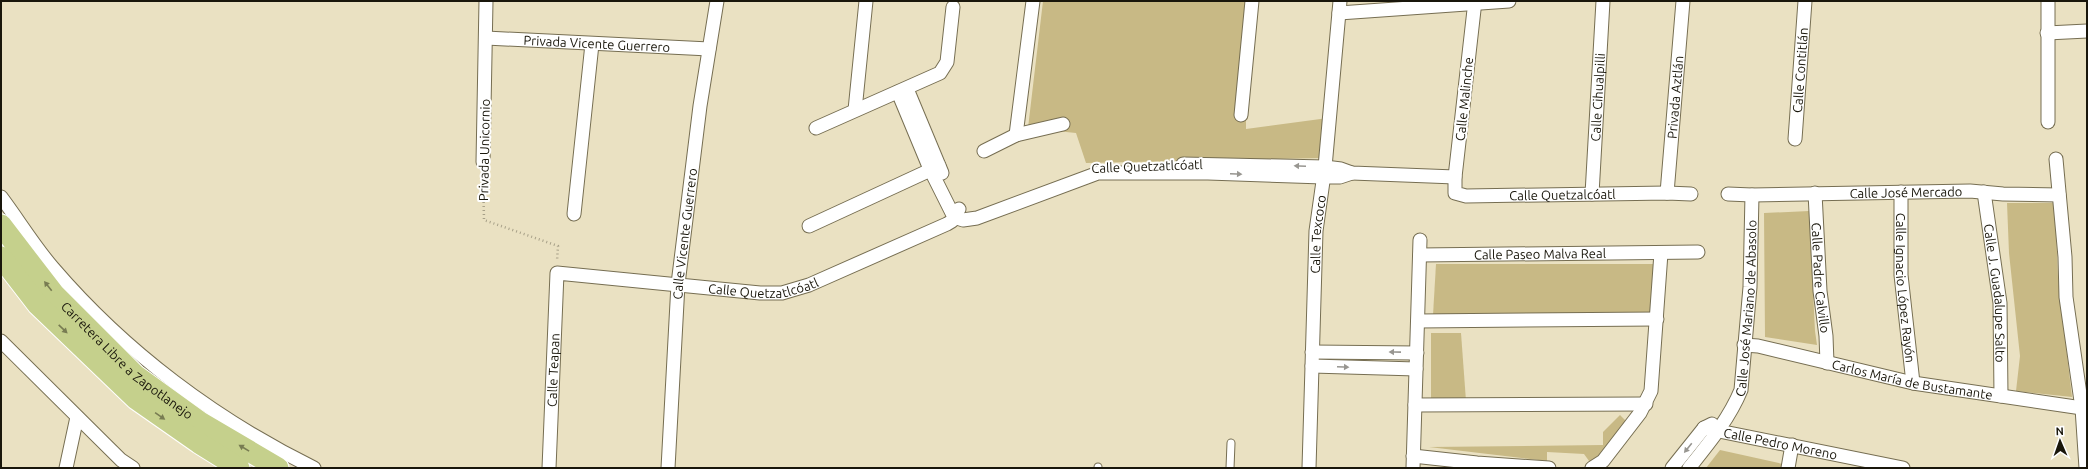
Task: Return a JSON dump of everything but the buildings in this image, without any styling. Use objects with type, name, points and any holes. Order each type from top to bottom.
[{"type":"main road","name":"Carretera Libre a Zapotlanejo","points":[[1,225],[54,294],[135,375],[200,422],[278,468]]},
{"type":"main road","name":"Carretera Libre a Zapotlanejo","points":[[1,258],[38,305],[136,400],[239,468]]},
{"type":"street","name":"Privada Unicornio","points":[[483,162],[486,1]]},
{"type":"street","name":"Calle Vicente Guerrero","points":[[668,468],[678,284],[709,49],[717,1]]},
{"type":"street","points":[[855,110],[866,1]]},
{"type":"street","points":[[1016,135],[1033,1]]},
{"type":"street","points":[[1241,115],[1252,1]]},
{"type":"street","points":[[1339,7],[1509,1]]},
{"type":"street","name":"Calle Cihualpilli","points":[[1592,194],[1603,1]]},
{"type":"street","name":"Privada Aztlán","points":[[1667,193],[1683,1]]},
{"type":"street","name":"Calle Contitlán","points":[[1795,139],[1805,1]]},
{"type":"street","points":[[2048,1],[2048,122]]},
{"type":"street","name":"Calle Malinche","points":[[1458,195],[1454,189],[1455,177],[1475,2]]},
{"type":"street","points":[[816,128],[935,76],[944,68],[947,62],[953,7]]},
{"type":"street","name":"Calle Texcoco","points":[[1309,468],[1316,231],[1324,172],[1339,7]]},
{"type":"street","points":[[2047,32],[2087,31]]},
{"type":"street","name":"Privada Vicente Guerrero","points":[[486,38],[709,49]]},
{"type":"street","points":[[574,214],[592,44]]},
{"type":"street","points":[[902,90],[935,168],[957,213]]},
{"type":"street","points":[[984,151],[1016,135],[1063,124]]},
{"type":"street","points":[[2056,158],[2065,257],[2066,297],[2082,408],[2086,468]]},
{"type":"street","name":"Calle Quetzatlcóatl","points":[[557,273],[782,294],[809,285],[947,224],[957,213],[976,209],[1095,165],[1248,164],[1324,172],[1341,169],[1352,173],[1455,177]]},
{"type":"street","points":[[808,226],[935,168]]},
{"type":"street","name":"Calle Ignacio López Rayón","points":[[1901,192],[1900,275],[1913,383]]},
{"type":"street","name":"Calle José Mercado","points":[[1728,194],[1752,196],[1815,193],[1984,192],[2003,194],[2059,195]]},
{"type":"street","name":"Calle J. Guadalupe Salto","points":[[1984,192],[2000,303],[2001,396]]},
{"type":"street","name":"Calle Padre Calvillo","points":[[1815,193],[1820,291],[1826,336],[1827,363]]},
{"type":"street","name":"Calle Quetzalcóatl","points":[[1458,195],[1691,194]]},
{"type":"street","name":"Calle José Mariano de Abasolo","points":[[1690,468],[1719,430],[1735,404],[1741,390],[1750,287],[1752,196]]},
{"type":"street","points":[[1,197],[53,268],[105,324],[168,379],[251,434],[314,468]]},
{"type":"street","points":[[1420,240],[1413,462],[1477,463],[1549,468]]},
{"type":"street","name":"Calle Paseo Malva Real","points":[[1420,255],[1698,252]]},
{"type":"street","points":[[1592,468],[1603,461],[1646,404],[1651,391],[1661,253]]},
{"type":"street","name":"Calle Teapan","points":[[549,468],[557,273]]},
{"type":"street","points":[[1418,321],[1657,319]]},
{"type":"street","points":[[1,341],[121,460],[133,468]]},
{"type":"street","name":"Carlos María de Bustamante","points":[[1744,344],[1913,383],[2082,408]]},
{"type":"street","points":[[1312,352],[1416,353]]},
{"type":"street","points":[[1312,366],[1416,369]]},
{"type":"street","points":[[1415,405],[1646,404]]},
{"type":"street","points":[[66,468],[77,417]]},
{"type":"street","points":[[1672,468],[1704,428],[1727,417]]},
{"type":"street","name":"Calle Pedro Moreno","points":[[1704,428],[1903,468]]},
{"type":"street","points":[[1788,468],[1792,445]]},
{"type":"lane","points":[[1230,468],[1231,442]]},
{"type":"path","name":"Privada Unicornio","points":[[483,162],[484,220],[558,246]]},
{"type":"shaded area","points":[[1043,1],[1246,1],[1246,129],[1328,118],[1323,158],[1086,163],[1076,133],[1028,128]]},
{"type":"shaded area","points":[[2007,203],[2055,203],[2058,278],[2072,397],[2016,391],[2020,356],[2009,253]]},
{"type":"shaded area","points":[[1809,211],[1817,345],[1765,337],[1764,213]]},
{"type":"shaded area","points":[[1436,264],[1658,264],[1654,317],[1433,315]]},
{"type":"shaded area","points":[[1431,333],[1461,333],[1466,401],[1431,403]]},
{"type":"shaded area","points":[[1620,415],[1627,422],[1592,465],[1584,454],[1547,452],[1547,461],[1429,447],[1603,445],[1603,432]]},
{"type":"shaded area","points":[[1720,450],[1783,464],[1782,468],[1706,468]]}]
